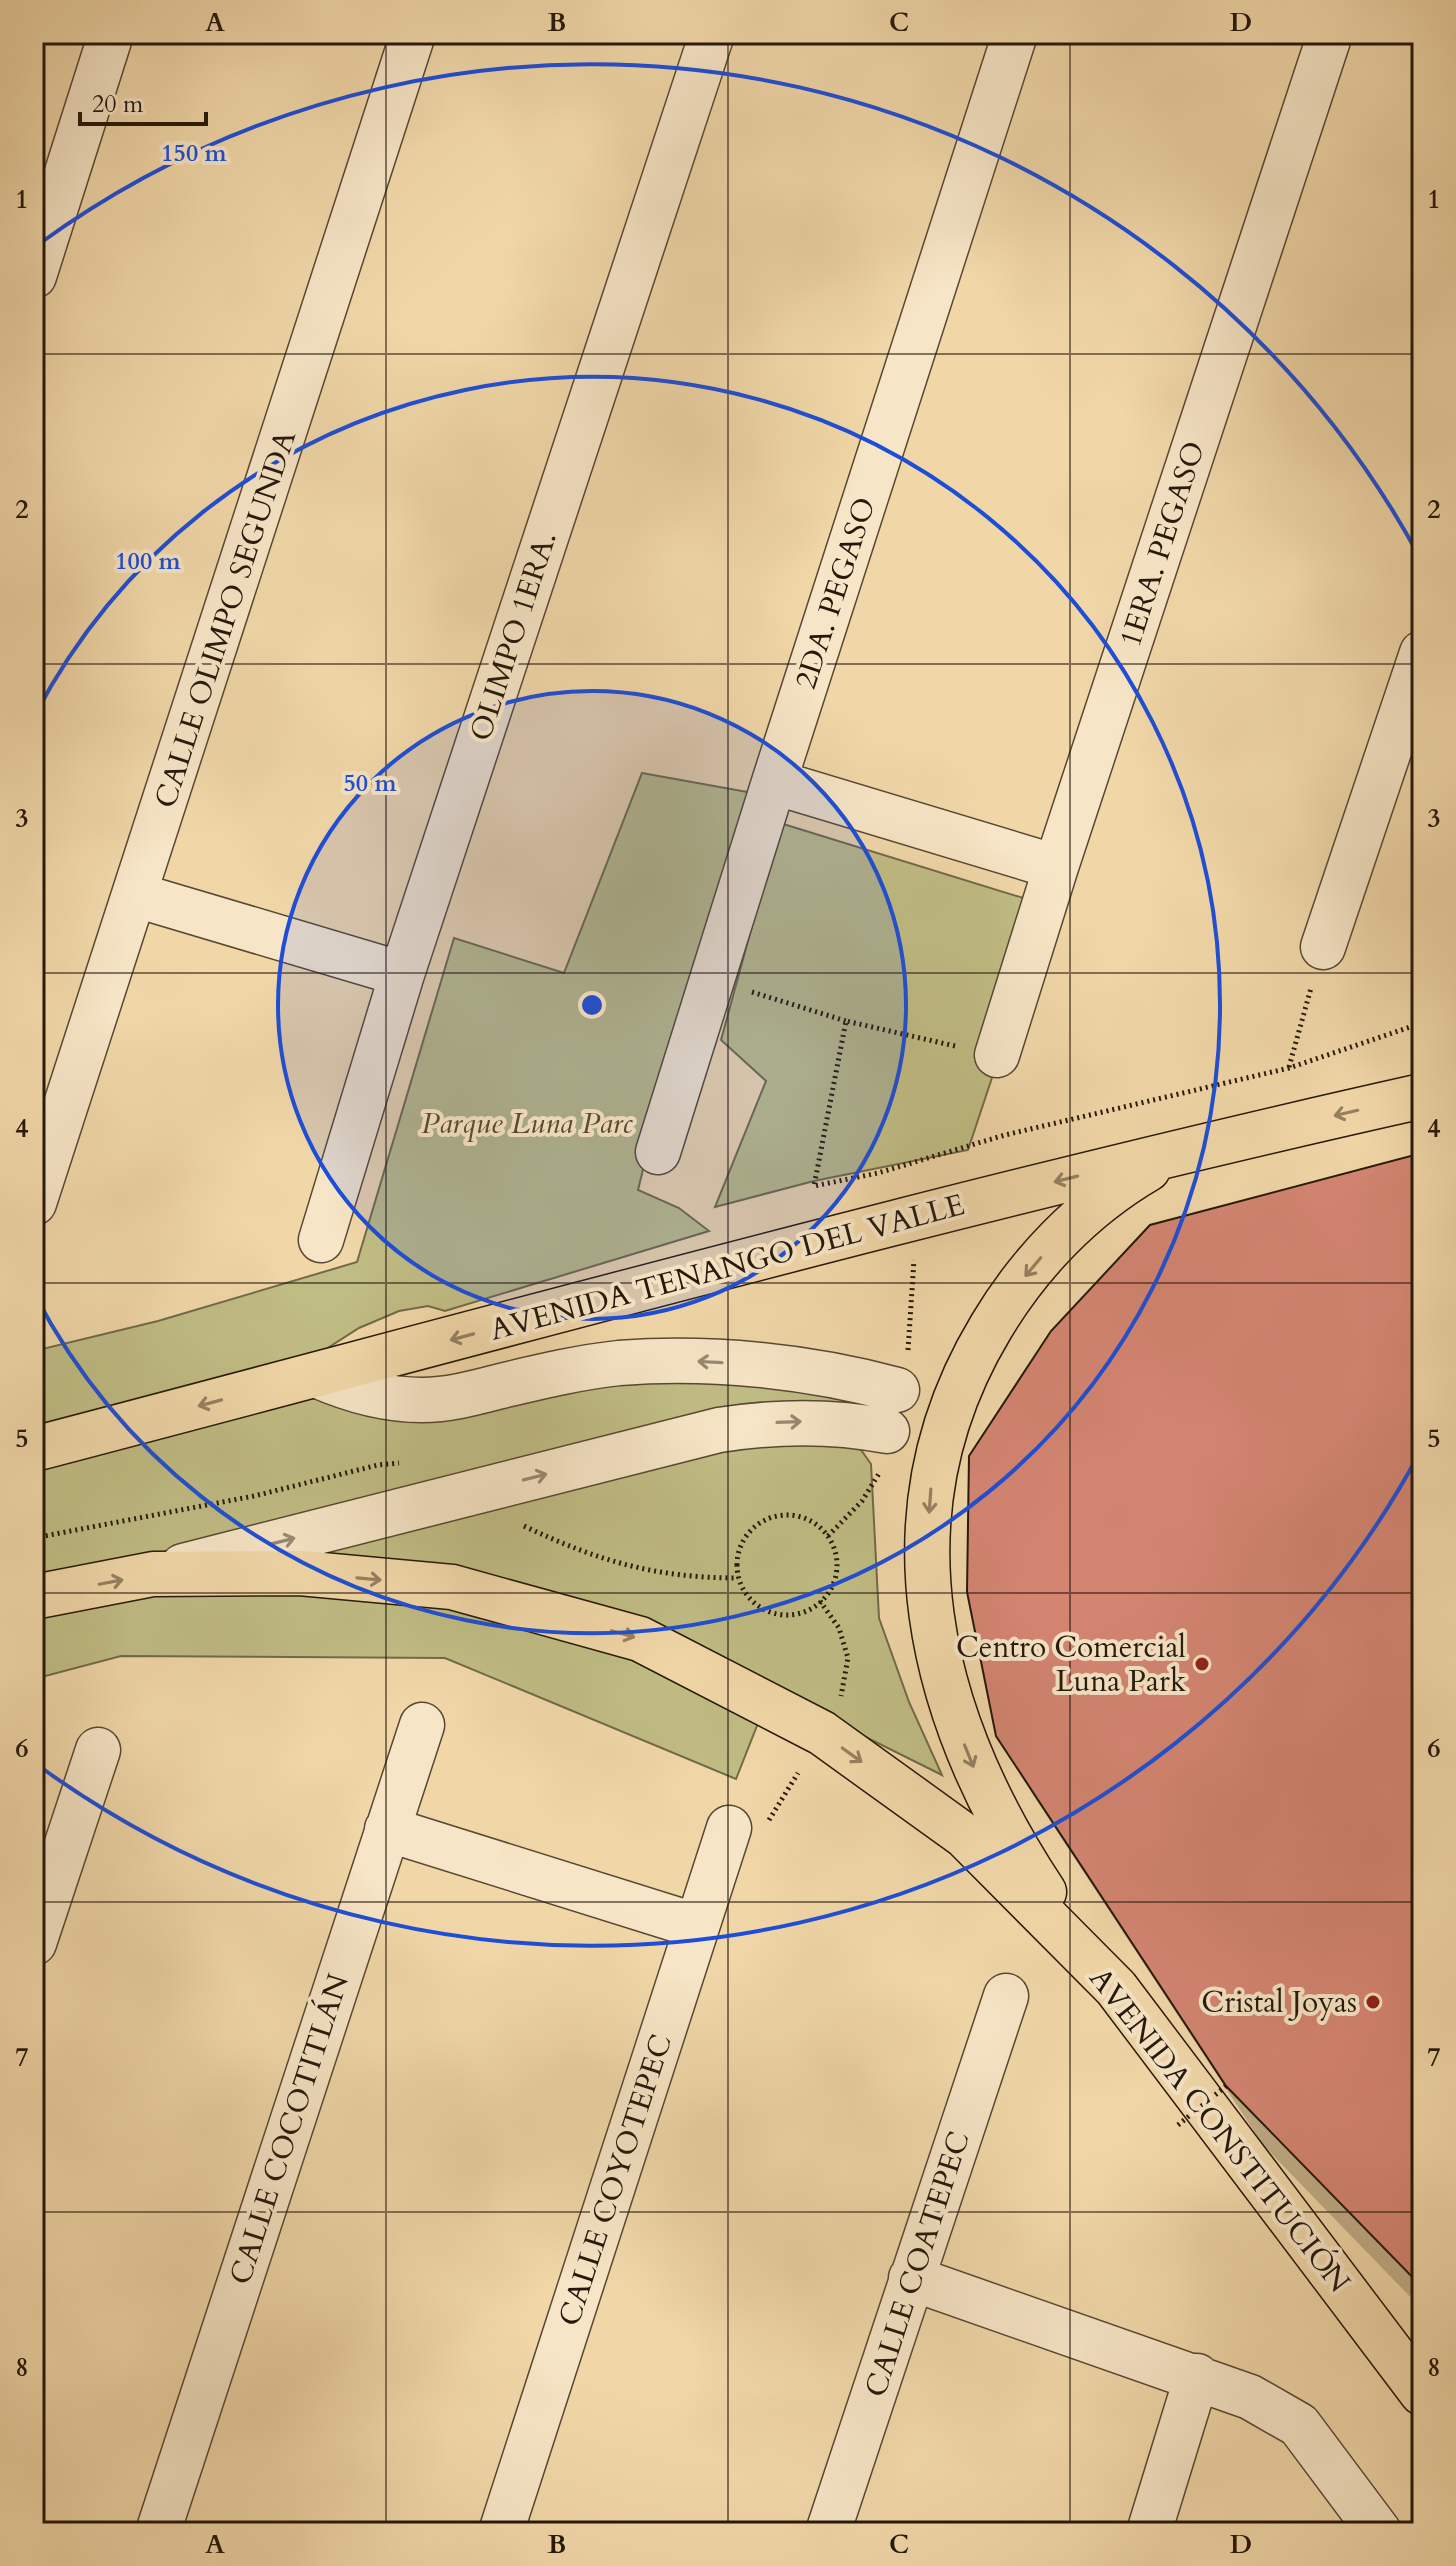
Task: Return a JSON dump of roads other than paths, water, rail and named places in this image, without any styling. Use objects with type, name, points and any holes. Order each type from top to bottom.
[{"type":"main road","name":"AVENIDA TENANGO DEL VALLE","points":[[34,1449],[1181,1150],[1422,1096]]},
{"type":"main road","points":[[1116,1988],[1070,1931],[1029,1870],[969,1757],[937,1653],[929,1596],[927,1539],[931,1482],[959,1388],[980,1344],[1005,1303],[1034,1265],[1101,1200],[1181,1150]]},
{"type":"main road","name":"AVENIDA CONSTITUCIÓN","points":[[34,1597],[153,1574],[300,1573],[452,1587],[640,1639],[822,1733],[965,1836],[1116,1988],[1422,2393]]},
{"type":"street","points":[[35,269],[111,34]]},
{"type":"street","name":"CALLE OLIMPO SEGUNDA","points":[[34,1203],[413,34]]},
{"type":"street","name":"OLIMPO 1ERA.","points":[[321,1240],[402,974],[712,34]]},
{"type":"street","name":"2DA. PEGASO","points":[[658,1152],[1015,34]]},
{"type":"street","name":"1ERA. PEGASO","points":[[997,1055],[1330,34]]},
{"type":"street","points":[[1323,947],[1420,663]]},
{"type":"street","points":[[774,782],[1056,867]]},
{"type":"street","points":[[136,895],[402,974]]},
{"type":"street","points":[[153,1574],[719,1430],[796,1421],[835,1423],[892,1410],[856,1379],[805,1371],[678,1361],[618,1364],[557,1372],[461,1396],[423,1400],[384,1397],[344,1387],[316,1375]]},
{"type":"street","name":"CALLE COCOTITLÁN","points":[[158,2532],[422,1725]]},
{"type":"street","points":[[34,1943],[98,1750]]},
{"type":"street","name":"CALLE COYOTEPEC","points":[[501,2532],[729,1828]]},
{"type":"street","points":[[387,1829],[697,1926]]},
{"type":"street","name":"CALLE COATEPEC","points":[[828,2532],[1006,1996]]},
{"type":"street","points":[[911,2278],[1250,2397],[1299,2425],[1379,2532]]},
{"type":"street","points":[[1149,2532],[1197,2376]]},
{"type":"place","name":"Centro Comercial Luna Park","points":[[1202,1664]]},
{"type":"place","name":"Cristal Joyas","points":[[1373,2002]]},
{"type":"park label","name":"Parque Luna Parc","points":[[527,1123]]}]
